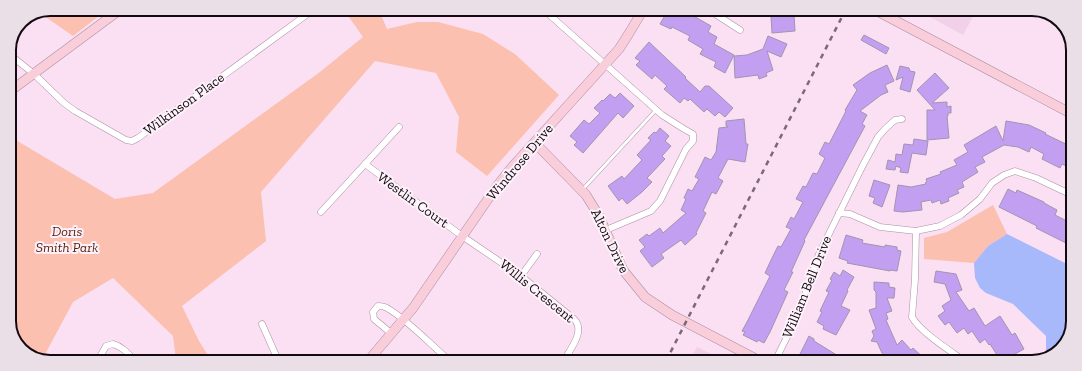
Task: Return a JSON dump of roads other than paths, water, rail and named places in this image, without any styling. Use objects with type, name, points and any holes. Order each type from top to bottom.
[{"type":"street","points":[[16,87],[112,16]]},
{"type":"street","name":"Wilkinson Place","points":[[34,74],[55,95],[75,111],[112,133],[126,140],[132,141],[304,16]]},
{"type":"street","points":[[551,16],[656,110],[684,130],[694,134],[693,141],[686,149],[656,207],[651,211],[606,230]]},
{"type":"street","name":"Windrose Drive","points":[[373,355],[421,298],[497,186],[605,65],[628,35],[639,16]]},
{"type":"street","points":[[718,16],[740,30]]},
{"type":"street","points":[[886,16],[1066,111]]},
{"type":"street","points":[[16,60],[34,74]]},
{"type":"street","name":"William Bell Drive","points":[[778,355],[798,315],[819,254],[878,137],[896,120],[902,119]]},
{"type":"street","name":"Westlin Court","points":[[321,212],[399,126]]},
{"type":"street","name":"Alton Drive","points":[[535,143],[582,190],[599,216],[623,270],[645,297],[672,315],[749,355]]},
{"type":"street","name":"Westlin Court","points":[[365,164],[462,236]]},
{"type":"street","points":[[839,213],[850,214],[880,227],[916,231],[940,226],[961,215],[980,199],[992,183],[1004,175],[1015,171],[1036,178],[1066,192]]},
{"type":"street","points":[[916,231],[915,280],[912,317],[919,326],[955,355]]},
{"type":"street","name":"Willis Crescent","points":[[462,236],[521,276],[578,322],[579,332],[567,355]]},
{"type":"street","points":[[521,276],[537,254]]},
{"type":"street","points":[[392,334],[374,319],[373,315],[378,306],[387,308],[403,320],[443,355]]},
{"type":"street","points":[[262,324],[276,355]]},
{"type":"street","points":[[101,355],[106,346],[112,344],[120,347],[130,355]]},
{"type":"lane","points":[[582,190],[656,110]]},
{"type":"water","points":[[1007,234],[1066,264],[1066,326],[1059,342],[1051,349],[1046,352],[1046,336],[1013,304],[986,293],[980,288],[975,278],[974,263],[988,246]]},
{"type":"railway","points":[[669,355],[842,16]]},
{"type":"park label","name":"Doris Smith Park","points":[[67,240]]}]
